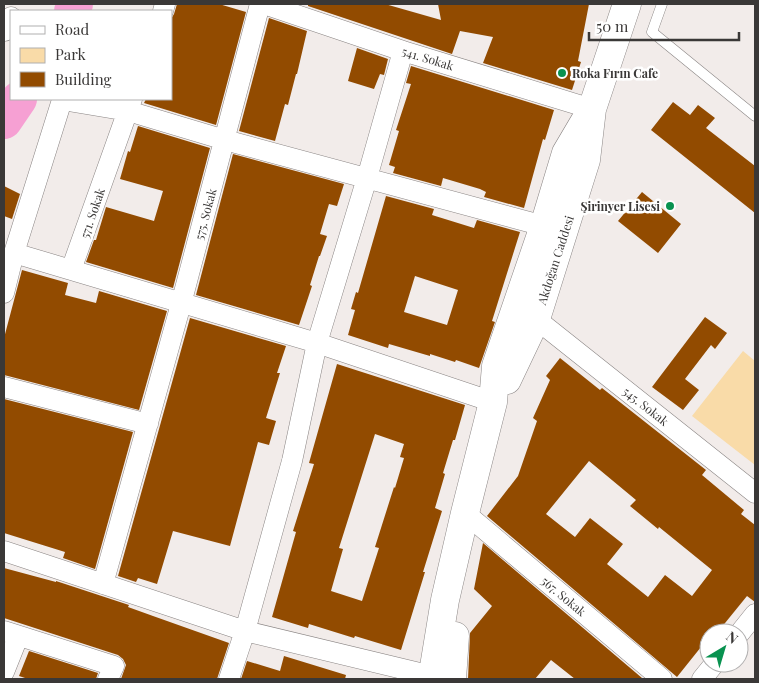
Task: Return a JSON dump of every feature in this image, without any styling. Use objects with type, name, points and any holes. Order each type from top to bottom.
[{"type":"main road","name":"Akdoğan Caddesi","points":[[439,678],[465,513],[493,402],[496,366],[526,314],[586,160],[592,109],[627,4]]},
{"type":"main road","name":"Akdoğan Caddesi","points":[[526,314],[544,226],[566,153],[592,109]]},
{"type":"street","name":"575. Sokak","points":[[103,584],[181,304],[260,4]]},
{"type":"street","name":"541. Sokak","points":[[264,4],[403,51],[592,109]]},
{"type":"street","points":[[229,679],[245,631],[292,461],[317,344],[368,178],[403,51]]},
{"type":"street","points":[[4,292],[14,253],[62,100],[130,105],[225,140],[544,226]]},
{"type":"street","name":"571. Sokak","points":[[72,270],[130,105]]},
{"type":"street","points":[[14,253],[317,344],[493,402]]},
{"type":"street","name":"545. Sokak","points":[[526,314],[755,493]]},
{"type":"street","points":[[4,387],[148,424]]},
{"type":"street","name":"567. Sokak","points":[[465,513],[662,679]]},
{"type":"street","points":[[4,551],[245,631],[439,678]]},
{"type":"street","points":[[4,672],[11,634],[114,666],[108,679]]},
{"type":"lane","points":[[662,4],[652,32],[755,116]]},
{"type":"green space","points":[[743,351],[755,361],[755,465],[692,416]]},
{"type":"building","points":[[177,4],[219,4],[246,12],[216,125],[144,103],[146,100],[172,100],[172,17]]},
{"type":"building","points":[[308,4],[385,4],[441,20],[438,4],[589,4],[578,61],[581,62],[572,90],[483,63],[493,37],[460,31],[452,54],[308,6]]},
{"type":"building","points":[[269,18],[307,31],[288,105],[285,104],[275,141],[239,131]]},
{"type":"building","points":[[357,48],[388,59],[384,75],[380,74],[374,89],[348,81]]},
{"type":"building","points":[[411,66],[554,110],[545,140],[543,139],[524,208],[484,197],[486,192],[480,189],[443,178],[441,186],[393,173],[395,167],[389,165],[399,131],[396,130],[411,84],[406,83]]},
{"type":"building","points":[[673,102],[690,115],[698,105],[715,118],[706,128],[755,166],[755,213],[651,130]]},
{"type":"building","points":[[138,126],[210,148],[173,288],[86,262],[94,240],[96,240],[106,207],[154,221],[163,191],[120,179]]},
{"type":"building","points":[[233,154],[344,184],[337,206],[329,204],[320,234],[327,236],[319,256],[310,285],[312,286],[299,325],[196,295]]},
{"type":"building","points":[[4,186],[20,194],[12,219],[4,216]]},
{"type":"building","points":[[642,192],[681,224],[658,253],[618,221]]},
{"type":"building","points":[[386,196],[434,209],[432,215],[474,228],[477,220],[520,232],[492,321],[495,322],[479,368],[456,360],[455,362],[389,344],[388,348],[348,335],[355,310],[351,309],[356,292],[358,293]],"holes":[[[415,276],[458,290],[447,325],[404,312]]]},
{"type":"building","points":[[22,270],[68,283],[65,295],[96,303],[99,291],[167,311],[139,410],[4,375],[4,338]]},
{"type":"building","points":[[705,317],[727,333],[715,349],[711,345],[685,379],[699,390],[683,410],[652,387]]},
{"type":"building","points":[[190,318],[286,346],[266,418],[276,421],[269,445],[258,442],[230,546],[173,531],[157,584],[138,578],[136,582],[118,576]]},
{"type":"building","points":[[560,358],[600,390],[602,388],[706,470],[702,475],[744,510],[741,514],[755,525],[755,602],[747,596],[725,623],[699,623],[699,650],[677,677],[487,516],[518,476],[537,421],[533,418],[550,380],[546,376]],"holes":[[[589,461],[636,500],[630,506],[712,570],[692,596],[665,575],[648,597],[607,564],[623,544],[590,518],[575,537],[546,514]]]},
{"type":"building","points":[[337,364],[465,405],[443,473],[445,474],[435,508],[442,511],[401,650],[309,624],[308,628],[272,617],[296,532],[293,531],[314,464],[309,463]],"holes":[[[375,434],[404,444],[400,457],[404,458],[375,547],[379,548],[362,601],[331,591],[343,549],[339,548]]]},
{"type":"building","points":[[4,399],[133,432],[95,569],[63,558],[65,552],[4,533]]},
{"type":"building","points":[[483,543],[642,679],[575,679],[551,660],[535,679],[468,679],[470,633],[492,606],[474,589]]},
{"type":"building","points":[[4,568],[56,581],[129,605],[128,607],[229,643],[217,679],[121,679],[126,665],[118,655],[4,618]]},
{"type":"building","points":[[29,651],[98,673],[96,679],[28,679],[19,676]]},
{"type":"building","points":[[284,656],[346,675],[345,679],[241,679],[247,661],[280,671]]},
{"type":"waterway","points":[[72,10],[75,4]]},
{"type":"waterway","points":[[4,121],[18,100]]},
{"type":"place","name":"Roka Fırın Cafe","points":[[562,73]]},
{"type":"place","name":"Şirinyer Lisesi","points":[[670,206]]}]
